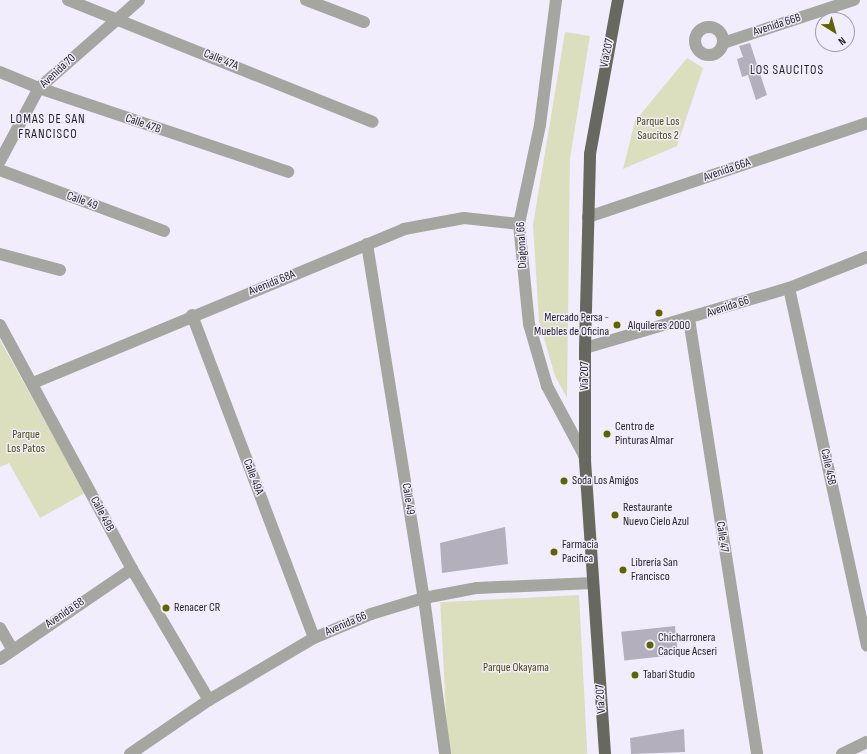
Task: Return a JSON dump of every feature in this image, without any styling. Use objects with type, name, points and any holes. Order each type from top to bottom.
[{"type":"main road","name":"Vía 207","points":[[605,754],[585,457],[585,348],[590,154],[618,0]]},
{"type":"street","name":"Calle 47A","points":[[68,0],[117,18],[373,122]]},
{"type":"street","name":"Avenida 70","points":[[0,161],[39,88],[139,0]]},
{"type":"street","points":[[306,0],[364,22]]},
{"type":"street","name":"Diagonal 66","points":[[556,0],[540,125],[519,224],[529,324],[547,386],[585,457]]},
{"type":"street","name":"Avenida 66B","points":[[723,42],[854,0]]},
{"type":"street","name":"Calle 47B","points":[[0,72],[39,88],[288,172]]},
{"type":"street","name":"Avenida 66A","points":[[588,217],[867,123]]},
{"type":"street","name":"Calle 49","points":[[0,170],[164,231]]},
{"type":"street","name":"Avenida 68A","points":[[33,383],[192,315],[404,229],[464,218],[519,224]]},
{"type":"street","name":"Calle 49","points":[[367,244],[424,598],[445,754]]},
{"type":"street","points":[[0,254],[60,270]]},
{"type":"street","name":"Avenida 66","points":[[585,348],[690,320],[789,288],[867,257]]},
{"type":"street","name":"Calle 45B","points":[[789,288],[867,646]]},
{"type":"street","name":"Calle 49A","points":[[192,315],[314,638]]},
{"type":"street","name":"Calle 47","points":[[690,320],[757,754]]},
{"type":"street","name":"Calle 49B","points":[[0,325],[33,383],[132,569],[209,700]]},
{"type":"street","name":"Avenida 68","points":[[0,659],[12,649],[132,569]]},
{"type":"street","name":"Avenida 66","points":[[130,754],[209,700],[314,638],[371,614],[424,598],[477,588],[593,583]]},
{"type":"street","points":[[0,628],[12,649]]},
{"type":"street","points":[[842,754],[867,742]]},
{"type":"green space","points":[[565,32],[590,36],[570,158],[567,398],[555,376],[539,321],[533,225]]},
{"type":"green space","name":"Parque Los Saucitos 2","points":[[687,58],[703,68],[677,146],[623,169],[635,121]]},
{"type":"green space","name":"Parque Los Patos","points":[[0,340],[85,493],[40,518],[9,463],[0,467]]},
{"type":"green space","name":"Parque Okayama","points":[[579,595],[587,754],[448,754],[440,602]]},
{"type":"building","points":[[750,43],[767,95],[756,100],[748,75],[742,77],[737,59],[743,57],[739,46]]},
{"type":"building","points":[[505,527],[508,564],[442,573],[440,543]]},
{"type":"building","name":"Chicharronera Cacique Acseri","points":[[675,626],[678,655],[624,660],[621,632]]},
{"type":"building","points":[[684,729],[685,752],[631,754],[630,738]]},
{"type":"place","name":"Alquileres 2000","points":[[659,313]]},
{"type":"place","name":"Mercado Persa - Muebles de Oficina","points":[[617,325]]},
{"type":"place","name":"Centro de Pinturas Almar","points":[[607,434]]},
{"type":"place","name":"Soda Los Amigos","points":[[564,481]]},
{"type":"place","name":"Restaurante Nuevo Cielo Azul","points":[[615,515]]},
{"type":"place","name":"Farmacia Pacifica","points":[[554,552]]},
{"type":"place","name":"Librería San Francisco","points":[[623,570]]},
{"type":"place","name":"Renacer CR","points":[[166,608]]},
{"type":"place","name":"Chicharronera Cacique Acseri","points":[[650,645]]},
{"type":"place","name":"Tabarí Studio","points":[[635,675]]},
{"type":"district","name":"LOS SAUCITOS","points":[[787,70]]},
{"type":"district","name":"LOMAS DE SAN FRANCISCO","points":[[48,128]]}]
